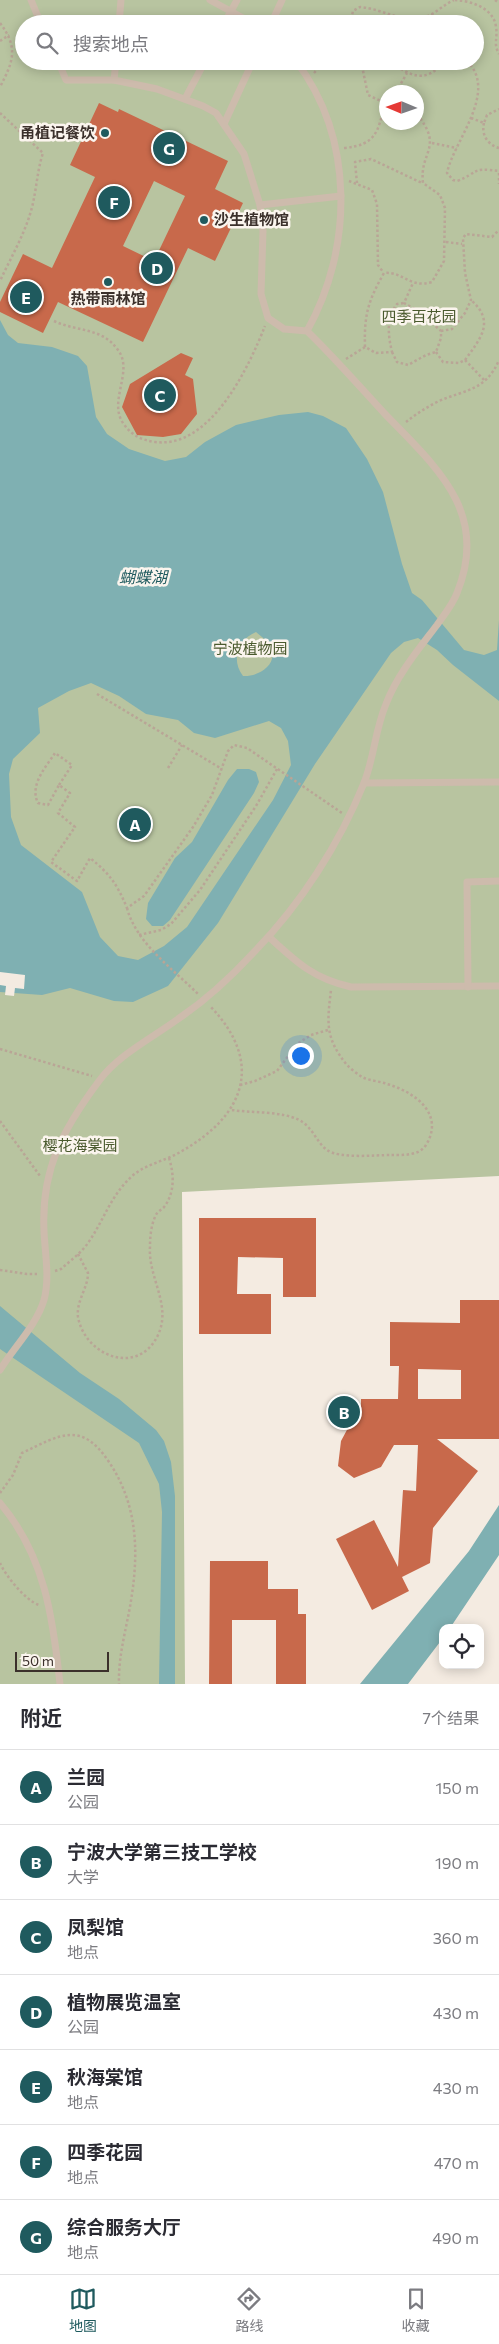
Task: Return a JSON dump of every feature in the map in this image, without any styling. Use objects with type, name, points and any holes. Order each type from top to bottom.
[{"type":"lane","points":[[31,0],[37,15]]},
{"type":"lane","points":[[120,15],[121,0]]},
{"type":"lane","points":[[210,0],[239,15]]},
{"type":"lane","points":[[228,15],[237,0]]},
{"type":"lane","points":[[275,15],[282,0]]},
{"type":"lane","points":[[0,1370],[36,1318],[46,1288],[43,1206],[46,1184],[59,1141],[101,1078],[139,1046],[204,1000],[269,937],[300,898],[322,864],[364,783],[385,705],[406,666],[457,596],[464,572],[468,544],[463,518],[450,485],[438,469],[307,331],[284,329],[268,318],[261,294],[263,231],[260,205],[244,154],[216,113],[186,99],[157,89],[114,80],[66,80],[62,70]]},
{"type":"lane","points":[[114,80],[115,70]]},
{"type":"lane","points":[[186,99],[200,70]]},
{"type":"lane","points":[[224,124],[249,70]]},
{"type":"lane","points":[[302,70],[321,106],[334,148],[341,196],[338,243],[334,268],[317,312],[307,331]]},
{"type":"lane","points":[[260,205],[341,196]]},
{"type":"lane","points":[[364,783],[499,782]]},
{"type":"lane","points":[[468,987],[467,882],[499,881]]},
{"type":"lane","points":[[269,937],[310,972],[332,983],[351,987],[499,986]]},
{"type":"lane","points":[[0,1503],[28,1542],[42,1578],[60,1684]]},
{"type":"path","points":[[428,15],[454,0],[467,0],[487,12],[496,27],[496,49],[499,54]]},
{"type":"path","points":[[494,0],[499,3]]},
{"type":"path","points":[[352,15],[353,11],[360,7],[390,15]]},
{"type":"path","points":[[0,23],[9,35],[13,49],[12,64],[4,75],[0,87]]},
{"type":"path","points":[[0,40],[9,35]]},
{"type":"path","points":[[307,78],[315,70]]},
{"type":"path","points":[[363,70],[368,95],[379,100]]},
{"type":"path","points":[[402,70],[425,77],[431,75],[436,70]]},
{"type":"path","points":[[473,70],[478,92],[472,118],[451,160],[448,174],[453,180],[462,180],[475,170],[482,168],[499,172],[499,184]]},
{"type":"path","points":[[400,85],[407,73]]},
{"type":"path","points":[[499,110],[487,114],[484,123],[484,136],[489,143],[499,148]]},
{"type":"path","points":[[0,113],[43,153],[36,176],[34,198],[28,220],[0,281]]},
{"type":"path","points":[[472,118],[484,123]]},
{"type":"path","points":[[423,183],[424,164],[432,143],[424,124]]},
{"type":"path","points":[[334,148],[362,146],[371,140],[379,126]]},
{"type":"path","points":[[432,143],[458,148]]},
{"type":"path","points":[[340,180],[358,183],[372,190],[377,204],[378,265],[384,273],[394,274],[413,284],[423,285],[432,282],[444,261],[446,242],[445,208],[440,196],[423,183],[371,159],[355,162],[358,183]]},
{"type":"path","points":[[436,352],[443,362],[458,363],[465,360],[484,334],[484,325],[480,311],[471,300],[464,273],[462,244],[466,234],[492,237],[499,230]]},
{"type":"path","points":[[446,242],[462,244]]},
{"type":"path","points":[[366,347],[367,308],[372,292],[384,273]]},
{"type":"path","points":[[404,303],[413,284]]},
{"type":"path","points":[[441,331],[452,329],[465,313],[471,300]]},
{"type":"path","points":[[404,303],[420,312],[441,331],[441,338],[436,352],[408,365],[402,365],[397,362],[392,352],[388,333],[389,321],[397,304],[404,303]]},
{"type":"path","points":[[54,321],[68,328],[88,330],[107,336],[120,352],[123,369],[117,409],[123,423],[135,436],[161,442],[176,440],[206,425],[226,402],[259,341],[268,318]]},
{"type":"path","points":[[366,347],[376,353],[392,352]]},
{"type":"path","points":[[338,364],[366,347]]},
{"type":"path","points":[[465,360],[484,380]]},
{"type":"path","points":[[398,427],[424,409],[442,400],[472,390],[484,380],[499,360]]},
{"type":"path","points":[[97,694],[222,769]]},
{"type":"path","points":[[127,908],[144,896],[193,827],[212,795],[228,752],[234,745],[247,748],[347,817]]},
{"type":"path","points":[[168,768],[182,746]]},
{"type":"path","points":[[55,753],[72,765],[59,785],[48,805],[38,803],[34,795],[37,781],[55,753]]},
{"type":"path","points":[[139,935],[161,930],[171,924],[200,890],[256,806],[277,769]]},
{"type":"path","points":[[0,1270],[27,1274],[46,1273],[61,1269],[88,1244],[111,1200],[134,1174],[169,1158],[202,1139],[232,1110],[240,1085],[242,1069],[240,1053],[222,1019],[139,935],[131,923],[127,908],[116,884],[108,873],[90,858],[77,881],[51,862],[75,828],[58,813],[70,793],[59,785]]},
{"type":"path","points":[[232,1110],[289,1116],[299,1120],[308,1126],[327,1150],[337,1154],[418,1153],[430,1138],[433,1126],[431,1113],[409,1092],[361,1076],[342,1057],[328,1030],[332,983]]},
{"type":"path","points":[[240,1085],[277,1071],[297,1044],[311,1035],[328,1030]]},
{"type":"path","points":[[0,1049],[101,1078]]},
{"type":"path","points":[[0,1121],[46,1184]]},
{"type":"path","points":[[78,1254],[88,1273],[79,1304],[78,1318],[93,1346],[118,1358],[143,1354],[151,1347],[158,1335],[163,1320],[159,1289],[150,1264],[150,1248],[155,1216],[164,1208],[170,1195],[173,1171],[169,1158]]},
{"type":"path","points":[[0,1493],[13,1476],[22,1453],[64,1434],[86,1437],[105,1455],[122,1481],[133,1513],[135,1550],[132,1592],[120,1656],[119,1684]]},
{"type":"path","points":[[0,1563],[3,1572],[35,1604],[48,1609]]},
{"type":"green space","name":"宁波植物园","points":[[0,0],[499,0],[499,1176],[182,1192],[185,1684],[0,1684]]},
{"type":"water","name":"蝴蝶湖","points":[[0,320],[8,335],[18,343],[52,347],[78,356],[87,366],[96,417],[107,434],[129,449],[165,461],[186,457],[205,442],[236,425],[279,415],[308,412],[323,416],[346,428],[367,459],[383,492],[402,564],[412,593],[422,600],[464,650],[484,655],[497,650],[499,620],[499,701],[437,650],[418,638],[404,642],[391,653],[315,764],[218,923],[168,986],[133,1002],[114,1001],[70,988],[42,995],[0,992]],"holes":[[[256,632],[266,640],[271,648],[271,662],[259,673],[243,676],[237,664],[238,651],[244,640]],[[91,683],[119,696],[146,714],[178,720],[194,733],[215,738],[269,721],[281,728],[288,741],[291,765],[273,800],[187,927],[164,946],[138,960],[118,956],[100,937],[82,892],[21,845],[11,817],[9,774],[13,759],[40,733],[38,708],[69,691]]]},
{"type":"water","points":[[237,769],[249,769],[256,772],[259,782],[254,793],[170,920],[163,926],[152,926],[146,919],[148,903],[175,858],[192,842],[228,780]]},
{"type":"water","points":[[0,1306],[80,1373],[119,1399],[156,1430],[164,1441],[171,1462],[175,1496],[175,1684],[159,1684],[162,1512],[159,1484],[139,1443],[0,1349]]},
{"type":"water","points":[[499,1505],[499,1555],[453,1624],[439,1624],[439,1643],[408,1684],[360,1684],[469,1551]]},
{"type":"pier","points":[[0,972],[25,975],[24,989],[15,988],[14,996],[5,995],[6,986],[0,985]]},
{"type":"building","points":[[99,103],[118,112],[119,109],[228,161],[215,189],[243,203],[215,261],[188,248],[143,342],[58,302],[43,333],[0,312],[0,302],[23,254],[52,268],[95,177],[70,165]],"holes":[[[154,181],[185,196],[154,261],[123,246]]]},
{"type":"building","points":[[181,353],[193,358],[185,375],[193,379],[197,414],[181,434],[163,437],[137,435],[122,407],[130,384]]},
{"type":"building","points":[[199,1218],[316,1218],[316,1297],[283,1297],[283,1258],[238,1257],[237,1294],[271,1294],[271,1334],[199,1334]]},
{"type":"building","points":[[460,1300],[499,1300],[499,1439],[437,1439],[478,1471],[433,1528],[430,1563],[402,1577],[409,1591],[372,1610],[336,1539],[374,1520],[398,1567],[403,1490],[416,1491],[418,1445],[394,1445],[381,1467],[354,1478],[338,1466],[341,1441],[348,1428],[361,1414],[361,1399],[398,1399],[399,1366],[390,1366],[390,1322],[460,1323]],"holes":[[[418,1369],[461,1370],[461,1399],[418,1399]]]},
{"type":"building","points":[[210,1561],[268,1561],[268,1589],[298,1589],[298,1614],[306,1614],[306,1684],[276,1684],[276,1620],[232,1620],[232,1684],[209,1684]]},
{"type":"place","name":"甬植记餐饮","points":[[105,133]]},
{"type":"place","name":"综合服务大厅","points":[[169,148]]},
{"type":"place","name":"四季花园","points":[[114,202]]},
{"type":"place","name":"沙生植物馆","points":[[204,220]]},
{"type":"place","name":"植物展览温室","points":[[157,268]]},
{"type":"place","name":"热带雨林馆","points":[[108,282]]},
{"type":"place","name":"秋海棠馆","points":[[26,297]]},
{"type":"place","name":"凤梨馆","points":[[160,395]]},
{"type":"place","name":"兰园","points":[[135,824]]},
{"type":"place","name":"宁波大学第三技工学校","points":[[344,1412]]},
{"type":"park label","name":"四季百花园","points":[[419,317]]},
{"type":"park label","name":"樱花海棠园","points":[[80,1146]]}]
